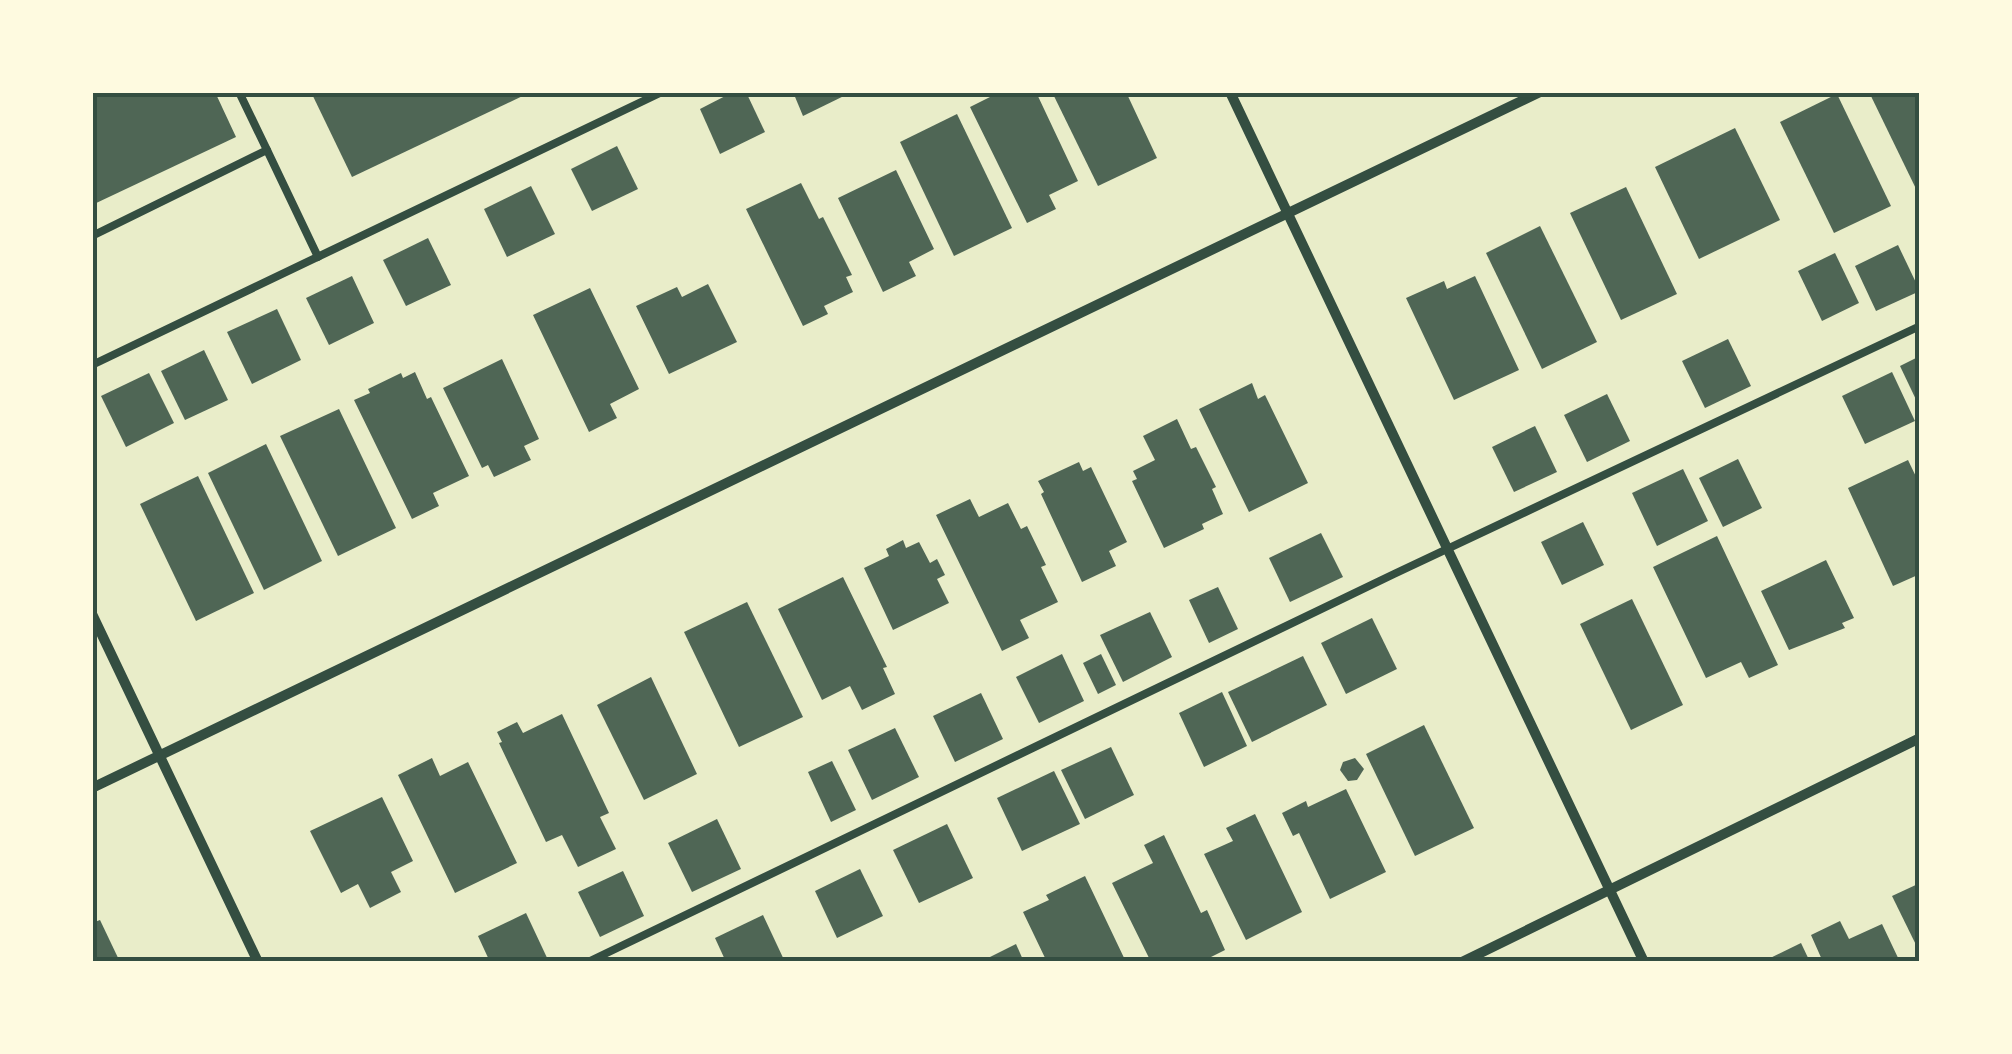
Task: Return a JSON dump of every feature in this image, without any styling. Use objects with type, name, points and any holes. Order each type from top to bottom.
[{"type":"street","points":[[1230,92],[1644,962]]},
{"type":"street","points":[[92,788],[1540,92]]},
{"type":"street","points":[[92,614],[258,962]]},
{"type":"street","points":[[1462,962],[1920,738]]},
{"type":"lane","points":[[239,92],[318,257]]},
{"type":"lane","points":[[92,365],[662,92]]},
{"type":"lane","points":[[92,236],[266,150]]},
{"type":"lane","points":[[588,962],[1447,548],[1920,326]]},
{"type":"building","points":[[215,92],[236,137],[92,205],[92,94]]},
{"type":"building","points":[[311,92],[531,92],[352,177]]},
{"type":"building","points":[[733,92],[746,92],[765,132],[720,154],[700,109]]},
{"type":"building","points":[[793,92],[852,92],[803,116]]},
{"type":"building","points":[[1000,92],[1036,92],[1078,181],[1049,195],[1056,209],[1027,223],[970,107]]},
{"type":"building","points":[[1052,92],[1126,92],[1157,158],[1098,186]]},
{"type":"building","points":[[1869,92],[1920,92],[1920,197]]},
{"type":"building","points":[[1837,94],[1891,206],[1834,233],[1780,122]]},
{"type":"building","points":[[957,114],[1012,228],[954,256],[900,142]]},
{"type":"building","points":[[1735,128],[1780,220],[1699,259],[1655,167]]},
{"type":"building","points":[[617,146],[638,189],[592,211],[571,169]]},
{"type":"building","points":[[896,170],[934,249],[909,262],[916,276],[883,292],[838,198]]},
{"type":"building","points":[[801,183],[852,275],[846,277],[853,292],[824,306],[828,314],[803,326],[746,209]]},
{"type":"building","points":[[531,186],[555,234],[507,257],[484,209]]},
{"type":"building","points":[[1626,187],[1677,294],[1621,320],[1570,213]]},
{"type":"building","points":[[1540,226],[1597,342],[1542,369],[1486,253]]},
{"type":"building","points":[[428,238],[451,285],[406,306],[383,260]]},
{"type":"building","points":[[1898,245],[1920,291],[1876,311],[1855,266]]},
{"type":"building","points":[[1835,253],[1859,303],[1822,321],[1798,271]]},
{"type":"building","points":[[352,276],[374,323],[329,345],[306,298]]},
{"type":"building","points":[[1475,276],[1519,370],[1454,400],[1406,298],[1444,281],[1447,289]]},
{"type":"building","points":[[708,284],[737,342],[669,374],[636,306],[677,287],[682,297]]},
{"type":"building","points":[[590,288],[639,389],[610,404],[617,418],[589,432],[533,315]]},
{"type":"building","points":[[277,309],[301,360],[252,384],[227,332]]},
{"type":"building","points":[[1728,339],[1751,386],[1705,408],[1682,361]]},
{"type":"building","points":[[204,350],[228,400],[185,420],[161,371]]},
{"type":"building","points":[[1920,356],[1920,408],[1900,366]]},
{"type":"building","points":[[502,359],[539,439],[524,446],[531,460],[494,477],[488,465],[482,468],[443,388]]},
{"type":"building","points":[[415,372],[469,476],[433,493],[439,506],[412,519],[354,400],[401,373],[403,378]]},
{"type":"building","points":[[1892,372],[1915,421],[1865,444],[1842,396]]},
{"type":"building","points":[[149,373],[174,423],[126,447],[101,396]]},
{"type":"building","points":[[1252,383],[1258,399],[1265,395],[1308,483],[1249,512],[1199,409]]},
{"type":"building","points":[[1607,394],[1630,441],[1587,462],[1564,415]]},
{"type":"building","points":[[339,409],[396,528],[338,556],[280,436]]},
{"type":"building","points":[[1177,419],[1216,487],[1212,489],[1223,514],[1202,524],[1204,529],[1164,548],[1132,481],[1137,479],[1133,471],[1155,460],[1143,436]]},
{"type":"building","points":[[1535,426],[1557,472],[1514,492],[1492,447]]},
{"type":"building","points":[[266,444],[322,561],[264,590],[208,473]]},
{"type":"building","points":[[1738,459],[1762,508],[1723,527],[1699,478]]},
{"type":"building","points":[[1908,460],[1920,485],[1920,574],[1893,586],[1848,488]]},
{"type":"building","points":[[1079,462],[1083,471],[1091,467],[1127,542],[1109,551],[1116,566],[1082,582],[1038,481]]},
{"type":"building","points":[[1683,469],[1708,521],[1657,546],[1632,493]]},
{"type":"building","points":[[198,476],[254,593],[196,621],[140,504]]},
{"type":"building","points":[[970,499],[979,517],[1008,503],[1021,529],[1027,526],[1058,602],[1020,620],[1029,638],[1002,651],[936,515]]},
{"type":"building","points":[[1583,522],[1604,565],[1562,585],[1541,542]]},
{"type":"building","points":[[1321,533],[1343,577],[1290,602],[1269,558]]},
{"type":"building","points":[[1717,536],[1778,665],[1749,678],[1741,662],[1706,678],[1653,567]]},
{"type":"building","points":[[903,540],[906,548],[919,542],[930,563],[937,559],[945,575],[937,579],[949,603],[893,630],[864,568],[889,556],[886,549]]},
{"type":"building","points":[[1826,560],[1854,618],[1842,623],[1845,628],[1789,650],[1761,591]]},
{"type":"building","points":[[843,577],[887,667],[883,668],[895,694],[862,710],[850,686],[822,700],[778,609]]},
{"type":"building","points":[[1218,587],[1238,629],[1209,643],[1189,600]]},
{"type":"building","points":[[1632,599],[1683,705],[1631,730],[1580,624]]},
{"type":"building","points":[[747,602],[803,717],[739,747],[684,632]]},
{"type":"building","points":[[1150,612],[1172,657],[1123,682],[1100,635]]},
{"type":"building","points":[[1372,618],[1397,669],[1346,694],[1321,643]]},
{"type":"building","points":[[1062,654],[1084,701],[1039,723],[1016,677]]},
{"type":"building","points":[[1101,654],[1116,685],[1098,694],[1083,663]]},
{"type":"building","points":[[1303,656],[1327,705],[1252,742],[1228,692]]},
{"type":"building","points":[[651,677],[697,774],[644,800],[597,705]]},
{"type":"building","points":[[1222,692],[1247,746],[1204,767],[1179,713]]},
{"type":"building","points":[[981,693],[1003,739],[955,762],[933,716]]},
{"type":"building","points":[[562,714],[609,813],[600,817],[616,849],[578,867],[562,835],[546,842],[497,732],[517,722],[523,733]]},
{"type":"building","points":[[1424,725],[1474,828],[1415,856],[1366,754]]},
{"type":"building","points":[[895,728],[919,777],[872,800],[848,750]]},
{"type":"building","points":[[1111,747],[1134,795],[1085,819],[1061,770]]},
{"type":"building","points":[[432,758],[440,776],[468,762],[517,863],[455,893],[398,775]]},
{"type":"building","points":[[1355,758],[1364,769],[1357,780],[1348,781],[1340,770],[1343,762]]},
{"type":"building","points":[[832,761],[856,810],[831,822],[808,772]]},
{"type":"building","points":[[1054,771],[1080,824],[1022,851],[997,798]]},
{"type":"building","points":[[1346,789],[1386,872],[1330,899],[1299,833],[1293,836],[1282,813],[1306,801],[1308,807]]},
{"type":"building","points":[[382,797],[413,861],[391,872],[401,892],[370,908],[358,884],[341,893],[310,831]]},
{"type":"building","points":[[1255,814],[1302,912],[1246,940],[1204,854],[1233,841],[1226,828]]},
{"type":"building","points":[[717,819],[741,869],[692,892],[668,843]]},
{"type":"building","points":[[947,824],[973,878],[919,903],[893,850]]},
{"type":"building","points":[[1164,835],[1201,913],[1207,910],[1225,950],[1201,962],[1151,962],[1112,883],[1153,863],[1144,845]]},
{"type":"building","points":[[860,869],[883,916],[837,938],[815,891]]},
{"type":"building","points":[[623,871],[644,916],[600,937],[578,892]]},
{"type":"building","points":[[1085,876],[1126,962],[1047,962],[1023,912],[1049,900],[1046,895]]},
{"type":"building","points":[[1920,883],[1920,953],[1892,896]]},
{"type":"building","points":[[526,913],[549,962],[490,962],[478,936]]},
{"type":"building","points":[[763,915],[785,962],[726,962],[715,938]]},
{"type":"building","points":[[100,920],[120,962],[92,962],[92,923]]},
{"type":"building","points":[[1840,921],[1849,939],[1882,924],[1900,962],[1823,962],[1811,935]]},
{"type":"building","points":[[1801,943],[1810,962],[1762,962]]},
{"type":"building","points":[[1016,944],[1024,962],[980,962]]}]
